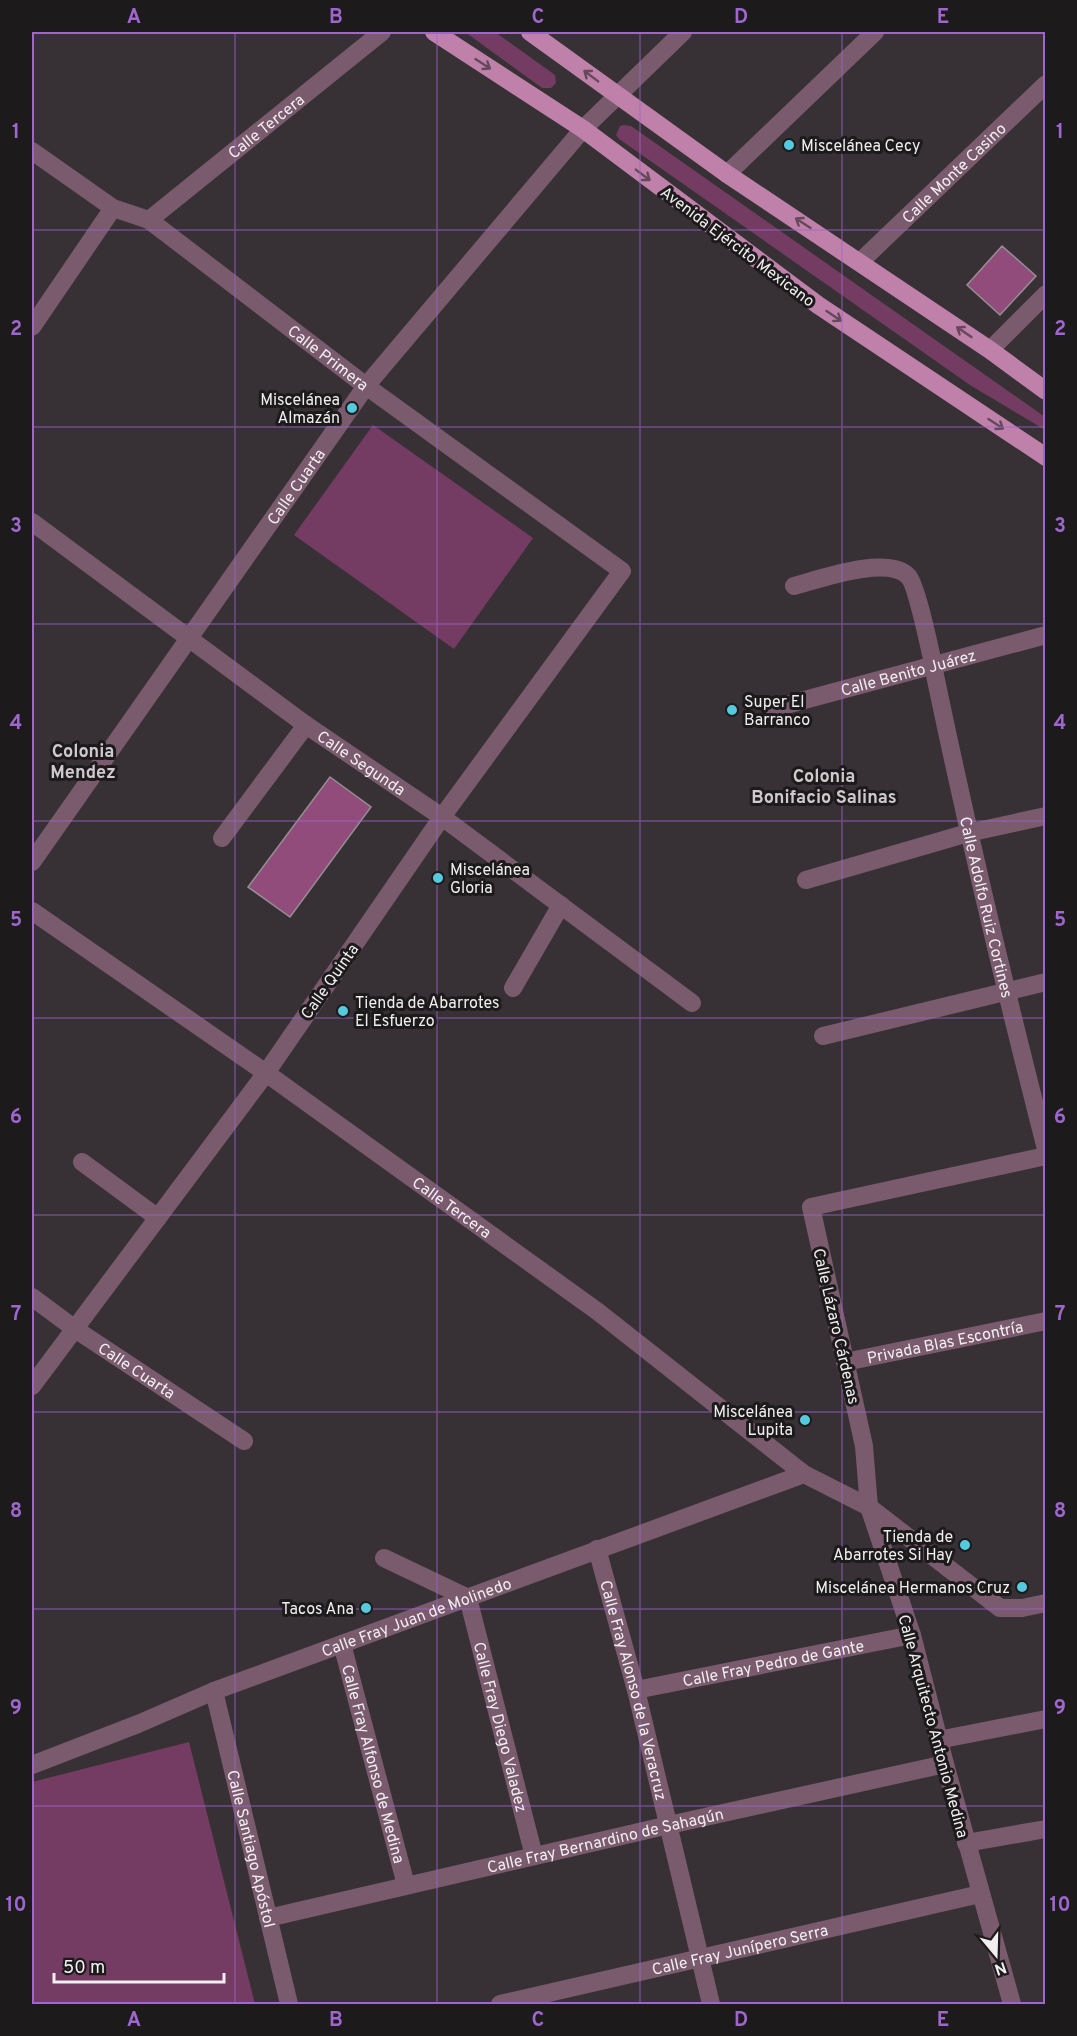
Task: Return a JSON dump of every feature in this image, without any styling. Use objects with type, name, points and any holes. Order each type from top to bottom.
[{"type":"main road","name":"Avenida Ejército Mexicano","points":[[434,32],[583,129],[818,305],[1046,457]]},
{"type":"main road","points":[[530,32],[727,174],[861,261],[1046,391]]},
{"type":"street","name":"Calle Tercera","points":[[149,220],[382,32]]},
{"type":"street","name":"Calle Cuarta","points":[[32,862],[366,386],[583,129],[683,32]]},
{"type":"street","points":[[727,174],[875,32]]},
{"type":"street","name":"Calle Monte Casino","points":[[861,261],[1046,84]]},
{"type":"street","name":"Calle Primera","points":[[32,151],[113,208],[149,220],[366,386],[622,571]]},
{"type":"street","points":[[32,327],[113,208]]},
{"type":"street","points":[[990,350],[1046,294]]},
{"type":"street","name":"Calle Segunda","points":[[32,522],[187,639],[306,725],[442,817],[692,1003]]},
{"type":"street","name":"Calle Adolfo Ruiz Cortines","points":[[794,586],[868,568],[886,567],[909,576],[933,665],[968,833],[1005,991],[1046,1149]]},
{"type":"street","name":"Calle Quinta","points":[[32,1386],[266,1073],[442,817],[622,571]]},
{"type":"street","name":"Calle Benito Juárez","points":[[771,709],[1046,635]]},
{"type":"street","points":[[222,838],[306,725]]},
{"type":"street","points":[[806,880],[968,833],[1046,816]]},
{"type":"street","points":[[513,988],[561,905]]},
{"type":"street","name":"Calle Tercera","points":[[32,911],[266,1073],[597,1311],[804,1474],[869,1507],[1000,1608],[1022,1608],[1046,1603]]},
{"type":"street","points":[[823,1036],[1046,982]]},
{"type":"street","name":"Calle Lázaro Cárdenas","points":[[864,1446],[811,1207],[1046,1156]]},
{"type":"street","points":[[82,1162],[158,1218]]},
{"type":"street","name":"Calle Cuarta","points":[[32,1297],[75,1329],[244,1441]]},
{"type":"street","name":"Privada Blas Escontría","points":[[845,1362],[1046,1321]]},
{"type":"street","name":"Calle Arquitecto Antonio Medina","points":[[864,1446],[869,1507],[912,1635],[938,1740],[1012,2004]]},
{"type":"street","name":"Calle Fray Juan de Molinedo","points":[[32,1765],[138,1724],[214,1691],[804,1474]]},
{"type":"street","name":"Calle Fray Alonso de la Veracruz","points":[[597,1549],[636,1690],[711,2004]]},
{"type":"street","points":[[384,1558],[468,1598]]},
{"type":"street","name":"Calle Fray Diego Valadez","points":[[468,1598],[534,1856]]},
{"type":"street","name":"Calle Fray Pedro de Gante","points":[[636,1690],[912,1635]]},
{"type":"street","name":"Calle Fray Alfonso de Medina","points":[[342,1644],[406,1885]]},
{"type":"street","name":"Calle Santiago Apóstol","points":[[214,1691],[289,2004]]},
{"type":"street","points":[[938,1740],[1046,1719]]},
{"type":"street","name":"Calle Fray Bernardino de Sahagún","points":[[268,1918],[945,1764]]},
{"type":"street","points":[[966,1843],[1046,1829]]},
{"type":"street","name":"Calle Fray Junípero Serra","points":[[500,2004],[980,1894]]},
{"type":"shaded area","points":[[465,32],[495,32],[555,75],[556,83],[551,88],[542,88]]},
{"type":"shaded area","points":[[620,126],[631,126],[1045,417],[1045,430],[970,385],[619,139],[616,135]]},
{"type":"shaded area","points":[[373,425],[533,538],[454,649],[294,535]]},
{"type":"shaded area","points":[[189,1742],[255,2004],[32,2004],[32,1782]]},
{"type":"building","points":[[1002,246],[1036,276],[1000,315],[967,285]]},
{"type":"building","points":[[330,777],[371,807],[290,917],[248,887]]},
{"type":"place","name":"Miscelánea Cecy","points":[[789,145]]},
{"type":"place","name":"Miscelánea Almazán","points":[[352,408]]},
{"type":"place","name":"Super El Barranco","points":[[732,710]]},
{"type":"place","name":"Miscelánea Gloria","points":[[438,878]]},
{"type":"place","name":"Tienda de Abarrotes El Esfuerzo","points":[[343,1011]]},
{"type":"place","name":"Miscelánea Lupita","points":[[805,1420]]},
{"type":"place","name":"Tienda de Abarrotes Si Hay","points":[[965,1545]]},
{"type":"place","name":"Miscelánea Hermanos Cruz","points":[[1022,1587]]},
{"type":"place","name":"Tacos Ana","points":[[366,1608]]},
{"type":"district","name":"Colonia Mendez","points":[[83,762]]},
{"type":"district","name":"Colonia Bonifacio Salinas","points":[[824,786]]}]
